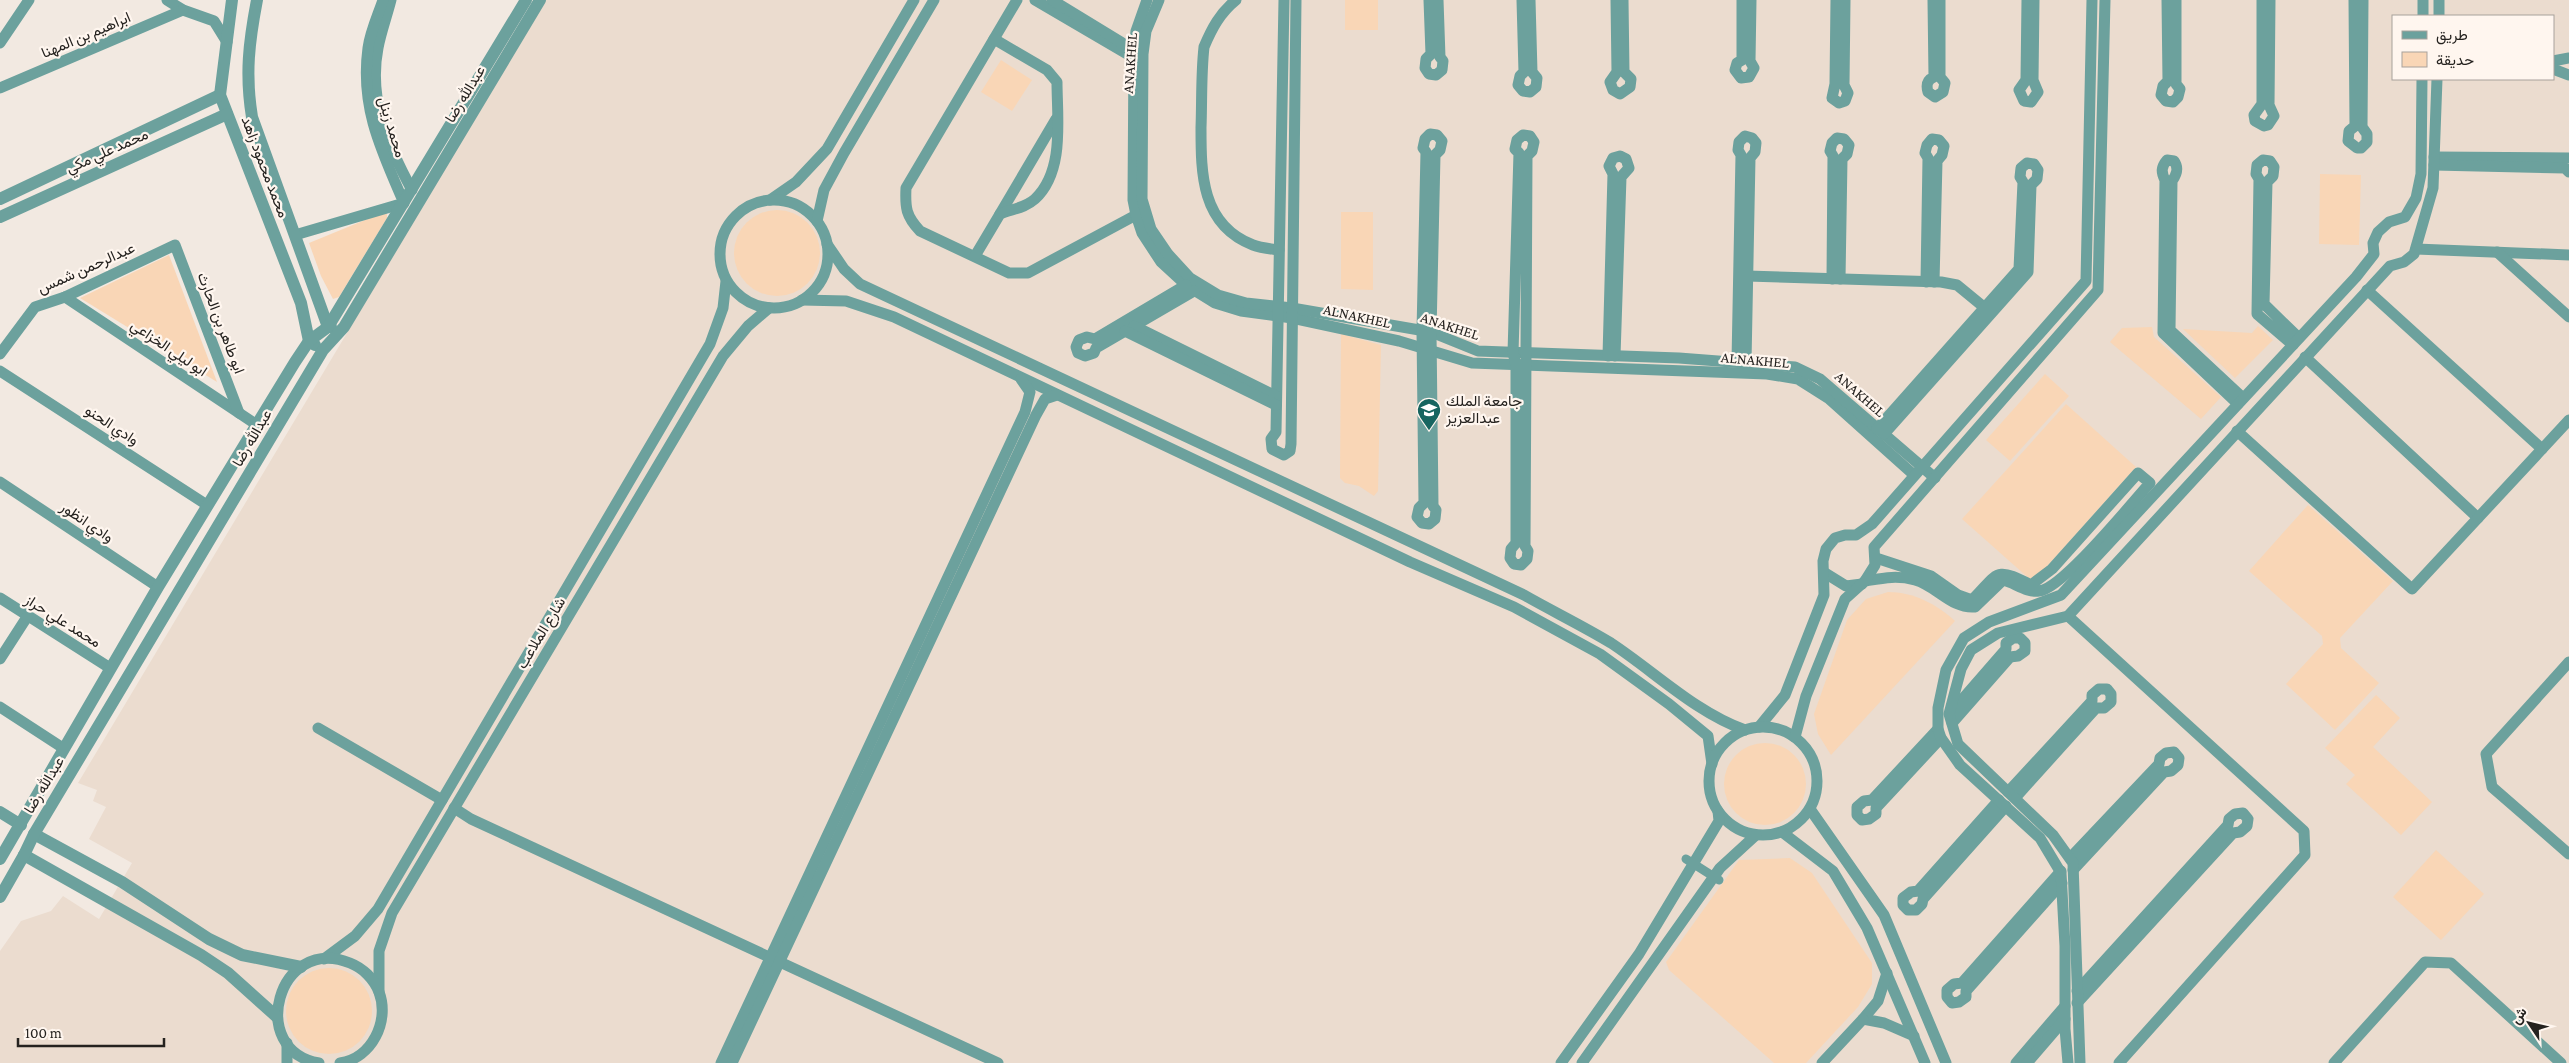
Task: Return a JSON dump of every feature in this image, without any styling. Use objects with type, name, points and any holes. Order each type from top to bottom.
[{"type":"street","points":[[0,42],[29,0]]},
{"type":"street","points":[[167,0],[183,10],[214,21],[227,42]]},
{"type":"street","name":"محمد محمود زاهد","points":[[232,0],[220,95],[301,303],[309,341]]},
{"type":"street","name":"محمد محمود زاهد","points":[[257,0],[248,52],[247,85],[252,117],[328,327]]},
{"type":"street","name":"محمد زينل","points":[[383,0],[368,47],[366,96],[372,126],[404,203]]},
{"type":"street","name":"محمد زينل","points":[[391,0],[378,50],[375,96],[390,147],[412,190]]},
{"type":"street","name":"عبدالله رضا","points":[[0,859],[4,843],[20,825],[62,748],[207,505],[309,341],[328,327],[526,0]]},
{"type":"street","name":"عبدالله رضا","points":[[0,897],[24,856],[34,834],[323,350],[344,327],[540,0]]},
{"type":"street","points":[[770,200],[796,182],[827,149],[914,0]]},
{"type":"street","points":[[817,221],[824,190],[934,0]]},
{"type":"street","points":[[1017,0],[906,188],[909,219],[920,231],[1009,273],[1028,273],[1136,214]]},
{"type":"street","points":[[1035,0],[1134,54]]},
{"type":"street","points":[[1052,0],[1134,54]]},
{"type":"street","name":"ALNAKHEL","points":[[1147,0],[1136,31],[1134,54],[1133,200],[1142,233],[1161,262],[1190,288],[1215,303],[1241,311],[1292,313],[1427,348],[1472,363],[1690,370],[1767,374],[1798,379],[1828,398],[1918,471]]},
{"type":"street","name":"ANAKHEL","points":[[1158,0],[1146,31],[1143,54],[1142,199],[1151,229],[1168,254],[1190,278],[1218,295],[1278,312]]},
{"type":"street","points":[[1236,0],[1224,10],[1212,29],[1204,47],[1201,169],[1204,192],[1213,211],[1230,231],[1252,245],[1279,250]]},
{"type":"street","points":[[1284,0],[1276,432],[1271,439],[1272,449],[1284,455],[1290,451],[1291,444],[1296,0]]},
{"type":"street","points":[[1429,0],[1431,54],[1426,59],[1424,68],[1429,74],[1436,75],[1442,70],[1443,62],[1440,57],[1438,0]]},
{"type":"street","points":[[1522,0],[1524,72],[1520,76],[1518,85],[1523,91],[1530,92],[1536,87],[1537,78],[1532,72],[1530,0]]},
{"type":"street","points":[[1616,0],[1617,72],[1610,82],[1613,90],[1620,94],[1630,87],[1631,79],[1624,72],[1624,0]]},
{"type":"street","points":[[1742,0],[1742,60],[1737,63],[1736,70],[1741,78],[1744,79],[1749,78],[1754,68],[1750,61],[1751,0]]},
{"type":"street","points":[[1836,0],[1835,84],[1832,98],[1839,103],[1845,101],[1848,93],[1844,85],[1845,0]]},
{"type":"street","points":[[1933,0],[1934,77],[1929,80],[1927,88],[1928,92],[1935,97],[1943,92],[1945,83],[1940,77],[1940,0]]},
{"type":"street","points":[[2027,0],[2026,80],[2019,90],[2024,101],[2031,102],[2038,92],[2032,80],[2034,0]]},
{"type":"street","points":[[1856,535],[1872,524],[2086,281],[2092,0]]},
{"type":"street","points":[[1875,553],[1892,527],[2098,290],[2105,0]]},
{"type":"street","points":[[2167,0],[2168,81],[2163,86],[2161,96],[2166,101],[2173,102],[2178,97],[2180,89],[2176,84],[2176,0]]},
{"type":"street","points":[[2262,0],[2262,104],[2254,115],[2255,121],[2264,126],[2268,125],[2274,116],[2269,105],[2270,0]]},
{"type":"street","points":[[2354,0],[2355,126],[2349,131],[2348,140],[2357,148],[2362,148],[2367,142],[2367,134],[2362,127],[2363,0]]},
{"type":"street","points":[[2423,0],[2423,15]]},
{"type":"street","points":[[2439,0],[2439,15]]},
{"type":"street","name":"ابراهيم بن المهنا","points":[[0,88],[183,10]]},
{"type":"street","points":[[994,39],[1053,75],[1057,82],[1055,168],[1048,182],[1035,199],[1022,208],[1000,214]]},
{"type":"street","points":[[2554,61],[2569,58]]},
{"type":"street","points":[[2554,69],[2569,75]]},
{"type":"street","points":[[2390,266],[2380,262],[2374,254],[2373,243],[2378,232],[2389,222],[2405,217],[2416,198],[2421,174],[2422,80]]},
{"type":"street","points":[[2068,1063],[2065,1020],[2066,946],[2061,877],[2040,838],[1958,744],[1951,719],[1961,669],[1971,650],[1998,633],[2068,616],[2390,266],[2404,262],[2414,254],[2433,188],[2437,80]]},
{"type":"street","name":"محمد علي مكي","points":[[0,199],[220,95]]},
{"type":"street","name":"محمد علي مكي","points":[[0,217],[227,114]]},
{"type":"street","points":[[975,256],[1057,117]]},
{"type":"street","points":[[1426,332],[1435,156],[1440,150],[1442,141],[1437,135],[1430,134],[1425,139],[1423,148],[1426,152],[1426,332],[1427,348],[1433,506],[1436,510],[1435,519],[1429,524],[1422,523],[1418,517],[1419,508],[1424,503],[1427,348]]},
{"type":"street","points":[[1519,354],[1527,156],[1532,151],[1534,142],[1530,136],[1522,135],[1517,140],[1515,149],[1519,153],[1519,354],[1521,366],[1525,546],[1528,551],[1527,559],[1521,565],[1514,564],[1510,558],[1511,549],[1516,543],[1521,366]]},
{"type":"street","points":[[1745,136],[1752,138],[1756,143],[1755,152],[1750,158],[1748,276],[1741,362],[1741,155],[1738,150],[1739,142],[1745,136]]},
{"type":"street","points":[[1837,138],[1844,139],[1849,145],[1847,154],[1842,159],[1836,279],[1834,156],[1830,151],[1832,143],[1837,138]]},
{"type":"street","points":[[1932,139],[1939,140],[1944,146],[1942,155],[1937,161],[1930,282],[1928,158],[1925,153],[1927,144],[1932,139]]},
{"type":"street","points":[[1620,156],[1626,159],[1628,168],[1621,177],[1612,356],[1613,174],[1609,166],[1613,158],[1620,156]]},
{"type":"street","points":[[2434,161],[2569,158]]},
{"type":"street","points":[[2167,160],[2174,160],[2178,166],[2177,174],[2172,181],[2170,330],[2240,401],[2163,333],[2165,180],[2162,174],[2162,165],[2167,160]]},
{"type":"street","points":[[2299,338],[2264,304],[2267,182],[2273,176],[2274,167],[2270,161],[2263,160],[2257,166],[2256,174],[2259,178],[2257,314],[2299,338],[2306,339],[2289,357],[2289,361],[2292,362],[2301,354],[2308,354],[2478,518]]},
{"type":"street","points":[[2434,161],[2565,168],[2569,172]]},
{"type":"street","points":[[2027,163],[2034,164],[2038,170],[2037,179],[2032,185],[2028,272],[1880,432],[2019,269],[2023,182],[2020,177],[2021,168],[2027,163]]},
{"type":"street","points":[[827,244],[828,260],[823,276],[814,290],[802,300],[786,307],[769,308],[752,304],[737,294],[726,281],[720,264],[720,246],[726,229],[737,214],[752,204],[770,200],[788,202],[804,209],[817,221],[827,244],[844,269],[860,284],[1524,595],[1610,643],[1680,694],[1727,724],[1745,730]]},
{"type":"street","points":[[295,236],[404,203]]},
{"type":"street","points":[[2399,219],[2413,226],[2417,244]]},
{"type":"street","name":"عبدالرحمن شمس","points":[[0,354],[35,307],[65,297],[175,244]]},
{"type":"street","name":"ابو طاهر بن الحارث","points":[[175,244],[239,412]]},
{"type":"street","points":[[2417,244],[2497,252],[2569,255]]},
{"type":"street","points":[[2497,252],[2569,317]]},
{"type":"street","points":[[2080,1063],[2077,1003],[2077,935],[2072,864],[2053,835],[1960,765],[1940,734],[1938,708],[1946,670],[1964,638],[1989,622],[2061,595],[2356,277],[2374,254]]},
{"type":"street","points":[[1748,276],[1930,282],[1958,285],[1985,308]]},
{"type":"street","name":"شارع الملاعب","points":[[324,959],[355,936],[378,909],[710,344],[723,308],[726,281]]},
{"type":"street","points":[[1190,288],[1096,348],[1094,353],[1086,356],[1078,353],[1076,346],[1079,340],[1087,337],[1095,339],[1190,288]]},
{"type":"street","points":[[2368,290],[2542,449]]},
{"type":"street","name":"ابو ليلي الخزاعي","points":[[65,297],[257,425]]},
{"type":"street","points":[[802,300],[846,301],[894,317],[1410,562],[1514,607],[1600,654],[1669,704],[1708,736],[1712,764],[1709,788],[1718,811],[1719,821],[1690,862],[1638,954],[1561,1063]]},
{"type":"street","name":"شارع الملاعب","points":[[343,1063],[361,1055],[373,1042],[381,1026],[383,1009],[379,992],[378,951],[392,913],[723,356],[748,326],[769,308]]},
{"type":"street","name":"ANAKHEL","points":[[1292,313],[1426,332],[1478,351],[1741,362],[1795,367],[1820,379],[1880,432],[1918,471],[1935,478]]},
{"type":"street","points":[[328,327],[344,327]]},
{"type":"street","points":[[1130,328],[1276,400]]},
{"type":"street","points":[[309,341],[323,350]]},
{"type":"street","name":"وادي الحنو","points":[[0,371],[207,505]]},
{"type":"street","points":[[2254,386],[2266,382],[2276,375],[2278,379],[2263,403]]},
{"type":"street","points":[[732,1063],[774,960],[1025,412],[1030,392],[1020,377]]},
{"type":"street","points":[[721,1063],[774,960],[1036,415],[1045,399],[1057,395]]},
{"type":"street","points":[[2237,431],[2412,589],[2569,420]]},
{"type":"street","points":[[1825,573],[1846,586],[1892,576],[1917,580],[1964,608],[1975,607],[2003,580],[2016,584],[2030,592],[2042,591],[2070,571],[2150,483],[2138,473],[2052,569],[2031,585],[2008,573],[2003,573],[1994,576],[1972,600],[1958,595],[1930,576],[1875,553]]},
{"type":"street","name":"وادي انظور","points":[[0,482],[158,587]]},
{"type":"street","points":[[1760,727],[1785,695],[1824,595],[1825,573],[1823,561],[1826,549],[1836,538],[1845,535],[1856,535],[1867,539],[1875,553],[1875,565],[1863,583],[1845,598],[1806,696],[1795,737]]},
{"type":"street","name":"محمد علي حراز","points":[[0,598],[27,617],[110,668]]},
{"type":"street","points":[[2068,616],[2304,831],[2305,855],[2119,1063]]},
{"type":"street","points":[[0,659],[27,617]]},
{"type":"street","points":[[2013,638],[2020,638],[2025,643],[2025,651],[2018,656],[2010,657],[1951,719],[2006,649],[2006,643],[2013,638]]},
{"type":"street","points":[[2569,662],[2486,754],[2492,787],[2569,854]]},
{"type":"street","points":[[2007,799],[1918,891],[1911,892],[1904,898],[1903,905],[1908,910],[1916,910],[1922,904],[1923,899],[2007,799],[2092,701],[2092,695],[2099,689],[2106,689],[2111,694],[2111,702],[2104,708],[2096,708],[2007,799]]},
{"type":"street","points":[[0,707],[62,748]]},
{"type":"street","points":[[1712,764],[1725,743],[1745,730],[1760,727],[1778,729],[1795,737],[1812,757],[1816,770],[1817,783],[1810,809],[1793,827],[1782,832],[1756,835],[1741,831],[1728,823],[1718,811]]},
{"type":"street","points":[[318,728],[442,800]]},
{"type":"street","points":[[1940,734],[1876,808],[1876,814],[1869,820],[1862,820],[1857,815],[1857,807],[1864,801],[1872,800],[1940,734]]},
{"type":"street","points":[[2174,752],[2179,758],[2178,765],[2171,771],[2164,772],[2072,864],[2159,764],[2160,758],[2166,753],[2174,752]]},
{"type":"street","points":[[454,808],[471,819],[998,1063]]},
{"type":"street","points":[[1810,809],[1884,915],[1946,1063]]},
{"type":"street","points":[[0,812],[20,825]]},
{"type":"street","points":[[2077,991],[2228,825],[2229,819],[2235,814],[2243,813],[2248,819],[2247,826],[2240,832],[2233,833],[2077,1003]]},
{"type":"street","points":[[1782,832],[1832,871],[1867,928],[1925,1063]]},
{"type":"street","points":[[34,834],[122,882],[209,939],[242,955],[301,967]]},
{"type":"street","points":[[1582,1063],[1716,878],[1720,868],[1756,835]]},
{"type":"street","points":[[24,856],[201,955],[228,973],[277,1017]]},
{"type":"street","points":[[1690,862],[1716,878]]},
{"type":"street","points":[[2061,877],[1966,991],[1966,997],[1959,1002],[1952,1003],[1947,997],[1947,990],[1954,984],[1962,983],[2061,877]]},
{"type":"street","points":[[319,1063],[299,1055],[287,1043],[280,1031],[277,1017],[278,1002],[282,989],[290,977],[301,967],[324,959],[341,960],[357,966],[370,977],[379,992]]},
{"type":"street","points":[[2334,1063],[2425,962],[2451,962],[2561,1063]]},
{"type":"street","points":[[1822,1063],[1878,1001],[1887,973]]},
{"type":"street","points":[[2016,1063],[2065,1006]]},
{"type":"street","points":[[1863,1019],[1884,1023],[1914,1036]]},
{"type":"street","points":[[2027,1063],[2065,1020]]},
{"type":"street","points":[[287,1043],[287,1063]]},
{"type":"shaded area","name":"جامعة الملك عبدالعزيز","points":[[546,0],[2569,0],[2569,1063],[0,1063],[0,951],[21,921],[51,911],[63,896],[99,919],[132,863],[89,839],[106,807],[93,801],[97,790],[78,783]]},
{"type":"green space","points":[[1345,0],[1378,0],[1378,30],[1345,30]]},
{"type":"green space","points":[[1001,60],[1032,80],[1012,111],[981,92]]},
{"type":"green space","points":[[2320,174],[2361,175],[2359,245],[2319,244]]},
{"type":"green space","points":[[777,210],[794,213],[808,222],[817,236],[820,253],[817,270],[808,284],[794,293],[777,296],[760,293],[746,284],[737,270],[734,253],[737,236],[746,222],[760,213]]},
{"type":"green space","points":[[1341,212],[1373,212],[1373,290],[1341,289]]},
{"type":"green space","points":[[382,213],[387,214],[387,218],[339,297],[333,299],[321,276],[309,243]]},
{"type":"green space","points":[[169,255],[217,382],[80,298]]},
{"type":"green space","points":[[2258,326],[2273,340],[2235,378],[2183,329],[2252,333]]},
{"type":"green space","points":[[2152,327],[2154,337],[2221,397],[2201,419],[2110,342],[2122,328]]},
{"type":"green space","points":[[1341,334],[1381,345],[1378,491],[1374,496],[1359,486],[1345,483],[1340,478]]},
{"type":"green space","points":[[2045,374],[2069,396],[2010,461],[1986,440]]},
{"type":"green space","points":[[2066,404],[2136,467],[2033,582],[1962,519]]},
{"type":"green space","points":[[2308,505],[2393,581],[2340,638],[2341,648],[2379,683],[2335,730],[2286,684],[2323,644],[2322,636],[2249,571]]},
{"type":"green space","points":[[1888,592],[1907,594],[1924,600],[1940,609],[1955,621],[1831,755],[1818,734],[1814,714],[1847,620],[1866,599]]},
{"type":"green space","points":[[2376,695],[2400,718],[2373,747],[2432,802],[2401,835],[2346,784],[2355,775],[2325,748]]},
{"type":"green space","points":[[1765,743],[1781,746],[1794,755],[1803,768],[1806,784],[1803,800],[1794,813],[1781,822],[1765,825],[1749,822],[1736,813],[1727,800],[1724,784],[1727,768],[1736,755],[1749,746]]},
{"type":"green space","points":[[2436,850],[2484,894],[2441,940],[2393,897]]},
{"type":"green space","points":[[1790,858],[1812,873],[1872,963],[1872,984],[1858,1007],[1806,1063],[1774,1063],[1669,970],[1666,962],[1739,860]]},
{"type":"green space","points":[[329,968],[345,971],[353,975],[365,987],[369,995],[372,1011],[369,1027],[365,1035],[353,1047],[345,1051],[329,1054],[313,1051],[305,1047],[293,1035],[289,1027],[286,1011],[289,995],[293,987],[305,975],[313,971]]},
{"type":"place","name":"جامعة الملك عبدالعزيز","points":[[1429,431]]}]
